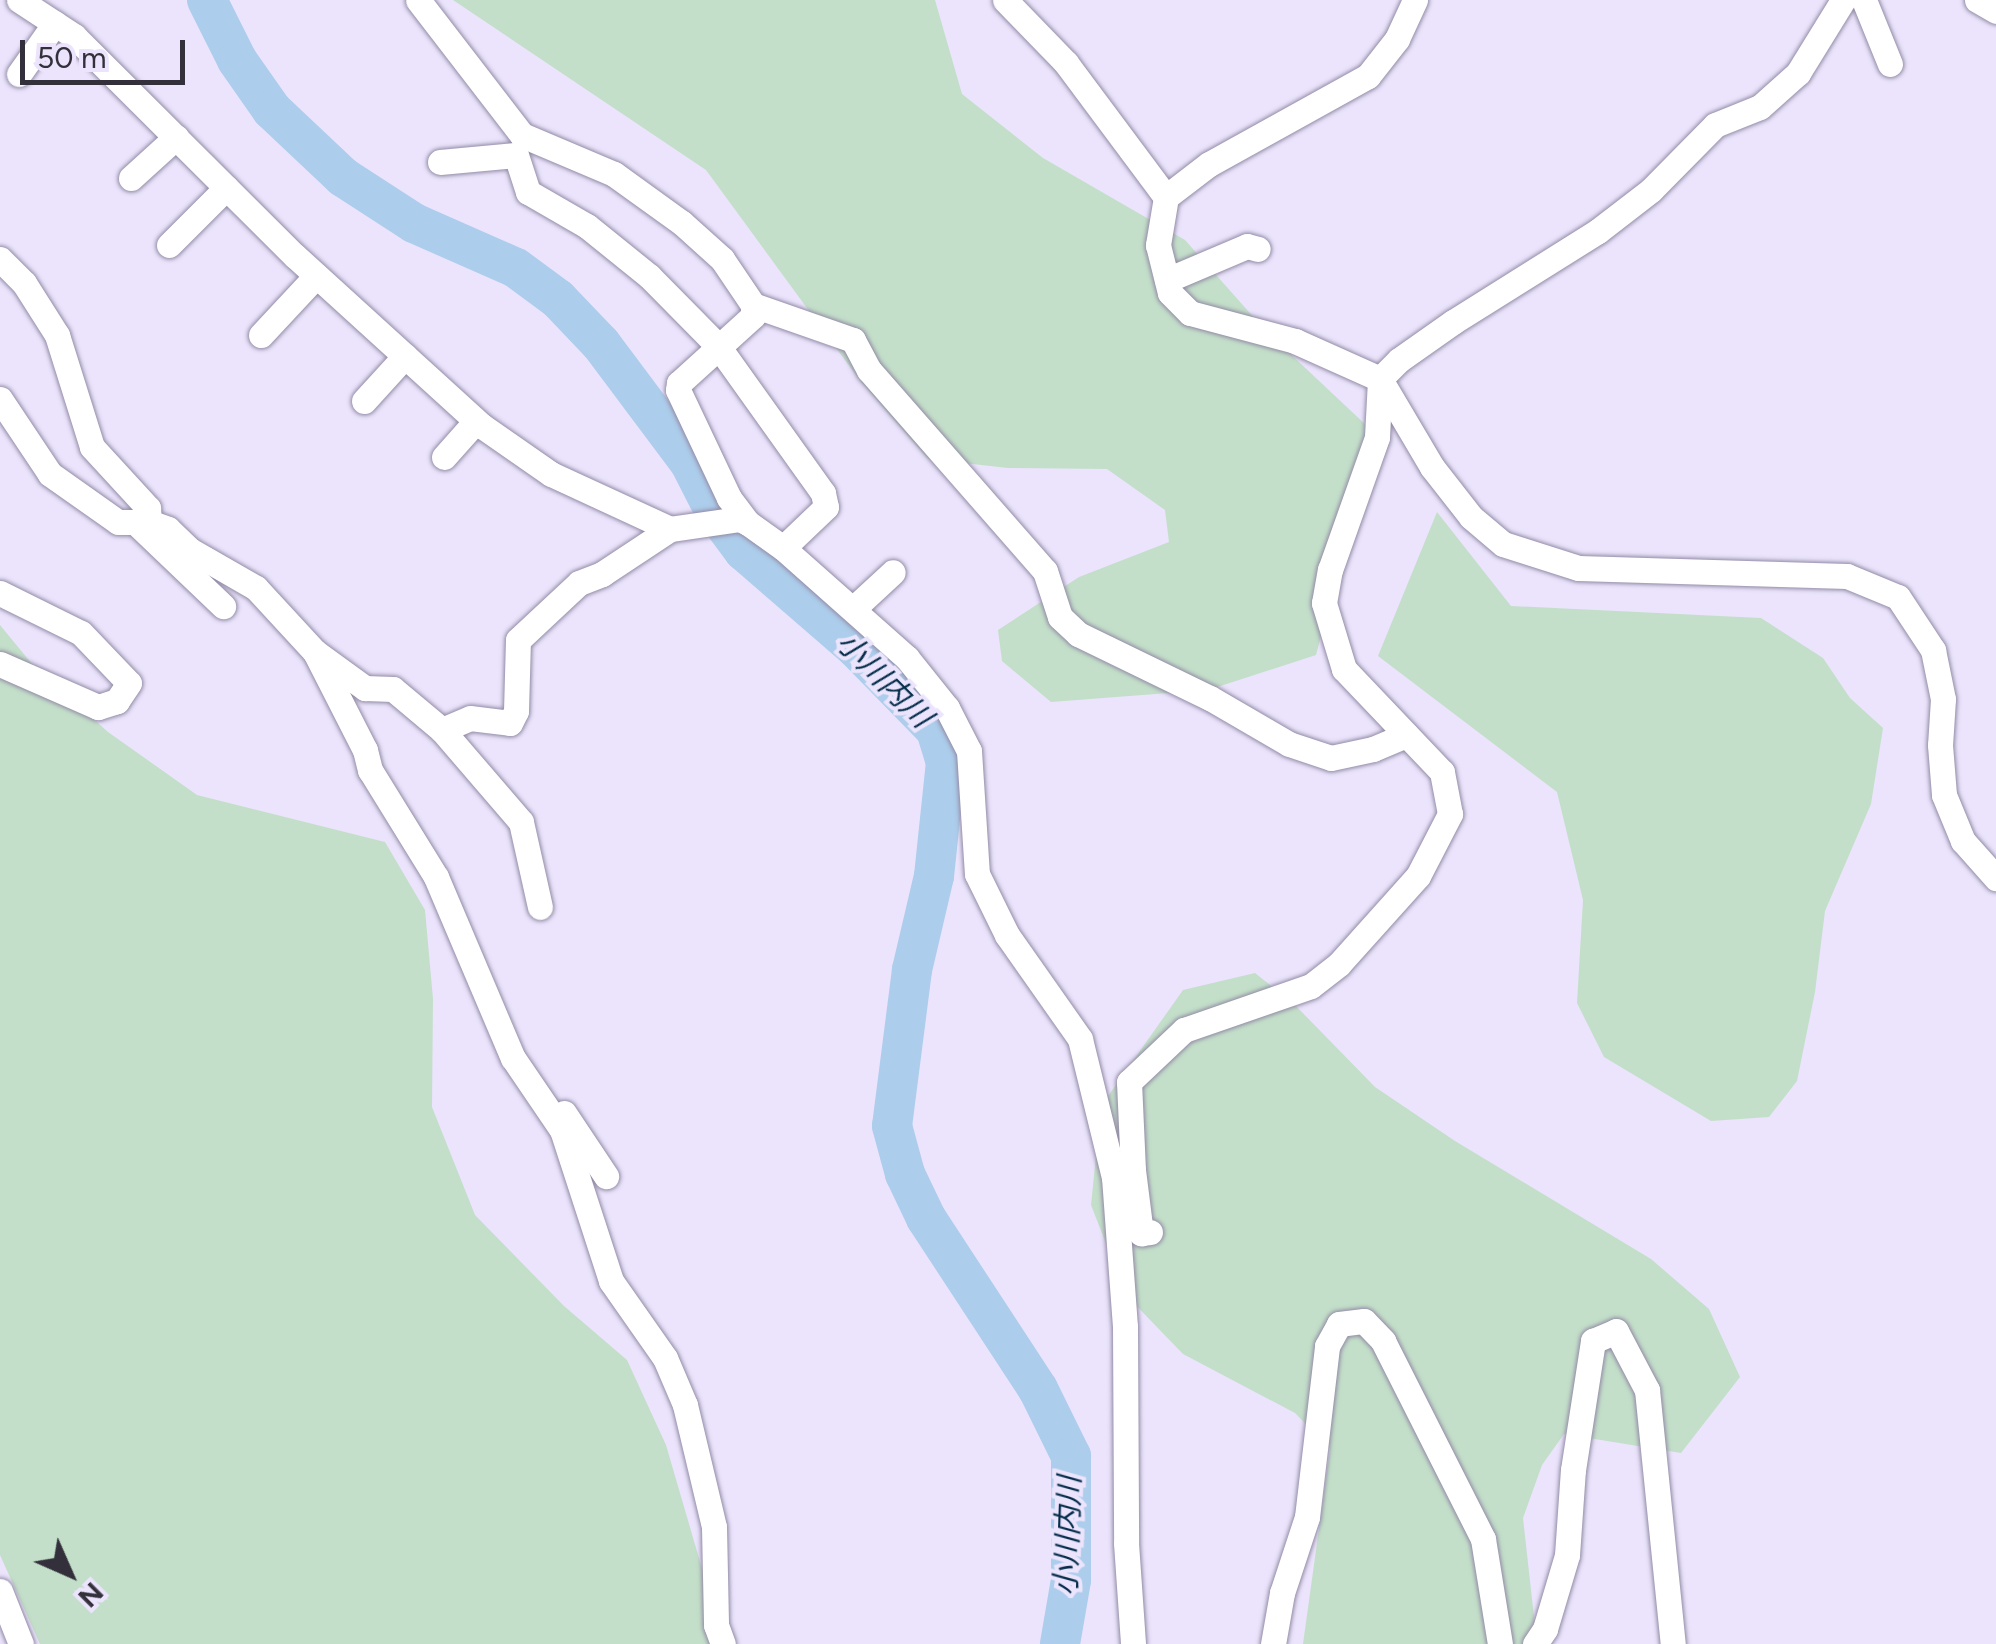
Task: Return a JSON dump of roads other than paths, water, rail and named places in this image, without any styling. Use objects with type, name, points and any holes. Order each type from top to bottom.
[{"type":"street","points":[[19,0],[74,36],[316,276],[476,421],[551,474],[677,528]]},
{"type":"street","points":[[418,0],[519,145],[528,192],[599,236],[649,276],[718,346],[822,494],[826,507],[784,548]]},
{"type":"street","points":[[1005,0],[1066,63],[1166,197]]},
{"type":"street","points":[[1414,0],[1397,40],[1368,76],[1209,164],[1166,197],[1158,245],[1170,293],[1190,313],[1295,341],[1380,379],[1432,467],[1471,517],[1502,544],[1578,568],[1846,576],[1898,597],[1932,650],[1943,699],[1940,745],[1944,795],[1962,841],[1996,878]]},
{"type":"street","points":[[1133,1644],[1126,1543],[1123,1173],[1129,1082],[1184,1030],[1311,986],[1339,964],[1418,876],[1450,814],[1442,772],[1344,669],[1324,603],[1330,570],[1376,437],[1380,379],[1453,322],[1598,231],[1651,190],[1715,124],[1760,107],[1798,72],[1843,0]]},
{"type":"street","points":[[1864,0],[1890,64]]},
{"type":"street","points":[[1976,0],[1996,11]]},
{"type":"street","points":[[19,74],[54,24]]},
{"type":"street","points":[[131,178],[176,137]]},
{"type":"street","points":[[440,162],[519,145],[614,174],[682,223],[722,259],[752,306],[753,316],[679,383],[678,390],[729,498],[744,521],[784,548],[908,658],[947,708],[969,750],[977,874],[1007,935],[1080,1039],[1141,1232],[1150,1232]]},
{"type":"street","points":[[169,245],[226,188]]},
{"type":"street","points":[[1167,280],[1248,246],[1258,249]]},
{"type":"street","points":[[0,259],[24,283],[58,335],[92,447],[148,508],[142,522]]},
{"type":"street","points":[[261,335],[316,276]]},
{"type":"street","points":[[752,306],[853,340],[869,370],[1044,571],[1060,617],[1078,634],[1210,698],[1289,744],[1330,758],[1373,749],[1406,734]]},
{"type":"street","points":[[364,401],[405,356]]},
{"type":"street","points":[[0,399],[50,474],[118,522],[142,522],[168,529],[190,550],[256,588],[315,652],[365,688],[393,688],[442,730],[521,822],[540,907]]},
{"type":"street","points":[[444,456],[476,421]]},
{"type":"street","points":[[442,730],[470,718],[510,722],[516,711],[518,640],[579,584],[677,528],[744,521]]},
{"type":"street","points":[[142,522],[223,606]]},
{"type":"street","points":[[853,609],[892,572]]},
{"type":"street","points":[[0,593],[80,633],[128,683],[118,701],[98,707],[0,664]]},
{"type":"street","points":[[315,652],[366,750],[370,770],[436,877],[514,1058],[562,1130],[611,1281],[665,1358],[685,1404],[714,1526],[716,1625],[723,1644]]},
{"type":"street","points":[[542,1101],[568,1115],[606,1176]]},
{"type":"street","points":[[1274,1644],[1282,1592],[1307,1516],[1327,1346],[1338,1324],[1364,1322],[1383,1341],[1483,1539],[1500,1644]]},
{"type":"street","points":[[1535,1644],[1545,1629],[1567,1555],[1575,1454],[1593,1341],[1616,1331],[1647,1390],[1673,1644]]},
{"type":"street","points":[[0,1591],[20,1644]]},
{"type":"waterway","name":"小川内川","points":[[207,0],[237,60],[272,110],[343,177],[414,223],[516,268],[558,299],[601,344],[690,463],[715,512],[744,551],[856,648],[936,730],[946,762],[934,876],[912,970],[892,1126],[905,1174],[926,1218],[1038,1389],[1071,1456],[1071,1580],[1060,1644]]}]
